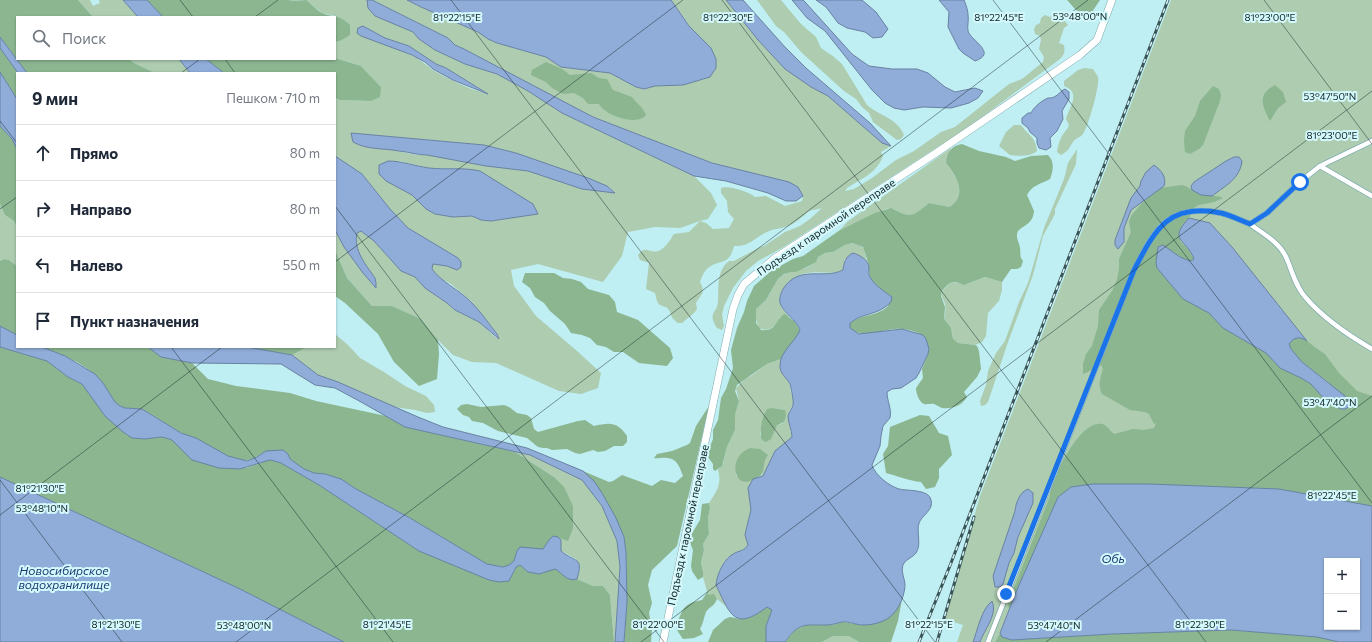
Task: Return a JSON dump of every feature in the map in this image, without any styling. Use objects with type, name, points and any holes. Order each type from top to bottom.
[{"type":"street","name":"Подъезд к паромной переправе","points":[[663,642],[733,309],[744,284],[775,258],[936,153],[1080,55],[1097,40],[1112,0]]},
{"type":"street","points":[[1250,224],[1267,213],[1300,182],[1320,166],[1372,141]]},
{"type":"street","points":[[1320,166],[1372,196]]},
{"type":"street","points":[[988,642],[1134,270],[1147,245],[1159,228],[1170,218],[1190,211],[1204,211],[1222,213],[1250,224],[1280,247],[1286,256],[1296,282],[1305,298],[1344,332],[1372,349]]},
{"type":"green space","points":[[0,0],[78,0],[92,16],[16,16],[16,58],[0,37]]},
{"type":"green space","points":[[78,0],[90,0],[93,6],[100,3],[99,0],[123,0],[137,16],[92,16]]},
{"type":"green space","points":[[147,0],[306,0],[317,10],[332,16],[162,16]]},
{"type":"green space","points":[[306,0],[367,0],[368,8],[375,16],[413,32],[419,39],[435,50],[465,64],[497,74],[528,91],[562,113],[694,176],[711,193],[717,205],[708,219],[680,228],[655,227],[628,232],[622,256],[603,282],[538,264],[511,270],[514,286],[536,316],[601,373],[598,388],[581,394],[559,391],[496,363],[472,362],[453,355],[438,340],[421,319],[392,306],[372,306],[347,278],[336,252],[336,232],[363,273],[375,287],[374,280],[360,255],[356,241],[357,233],[361,231],[374,241],[401,271],[415,277],[425,288],[455,310],[479,322],[499,339],[497,334],[472,302],[451,284],[438,277],[432,269],[432,264],[447,266],[457,270],[458,258],[408,228],[390,209],[362,174],[336,157],[336,98],[340,100],[371,101],[381,87],[361,66],[336,58],[336,42],[340,41],[350,25],[333,15],[323,14]],"holes":[[[363,26],[385,38],[409,46],[436,64],[446,68],[487,93],[460,84],[433,70],[419,59],[365,37]],[[351,133],[484,145],[516,153],[588,178],[607,186],[615,192],[582,189],[528,171],[486,166],[398,151]],[[399,161],[429,168],[470,169],[538,213],[491,221],[481,220],[472,216],[453,217],[426,209],[412,195]]]},
{"type":"green space","points":[[372,0],[407,0],[478,32],[497,43],[546,57],[561,67],[610,73],[636,87],[644,89],[655,86],[683,85],[710,77],[696,35],[671,0],[726,0],[758,40],[811,87],[828,96],[882,143],[891,146],[881,152],[883,156],[877,167],[845,191],[854,189],[896,160],[914,151],[941,132],[955,127],[1009,84],[1022,79],[1043,62],[1044,57],[1039,49],[1041,40],[1040,36],[1035,34],[1034,29],[1036,25],[1040,23],[1041,18],[1045,15],[1050,17],[1059,14],[1068,25],[1064,28],[1059,43],[1064,45],[1064,54],[1060,59],[967,128],[782,248],[758,261],[746,271],[733,288],[724,306],[722,315],[724,326],[722,330],[717,328],[714,323],[713,314],[718,302],[720,275],[725,265],[729,261],[734,261],[764,246],[785,232],[800,226],[822,208],[809,211],[796,222],[763,234],[744,245],[734,246],[728,259],[709,267],[705,271],[700,282],[703,291],[696,303],[697,309],[682,323],[678,323],[673,318],[668,308],[659,304],[655,293],[646,289],[649,263],[640,260],[638,255],[643,250],[655,252],[661,250],[674,234],[689,232],[700,221],[706,223],[713,229],[729,228],[734,219],[728,212],[727,201],[721,193],[721,188],[729,187],[748,193],[755,197],[766,196],[785,206],[802,201],[803,196],[789,182],[712,163],[593,117],[455,45],[448,38]]},
{"type":"green space","points":[[757,0],[781,0],[801,24],[816,37],[821,48],[842,64],[867,105],[893,121],[901,129],[904,135],[901,139],[897,140],[873,122],[869,113],[856,99],[844,91],[801,52],[784,32],[776,26]]},
{"type":"green space","points":[[1067,0],[1100,0],[1092,12],[1083,13],[1075,9]]},
{"type":"green space","points":[[1171,0],[1372,0],[1372,506],[1334,500],[1016,592],[995,642],[957,642],[963,625],[944,619],[980,496]]},
{"type":"green space","points":[[336,17],[350,25],[350,35],[336,42]]},
{"type":"green space","points":[[0,48],[17,72],[16,72],[16,97],[0,72]]},
{"type":"green space","points":[[336,58],[361,66],[381,87],[380,97],[371,101],[340,100],[336,98],[336,72],[223,72],[207,60],[336,60]]},
{"type":"green space","points":[[17,60],[130,60],[153,72],[26,72]]},
{"type":"green space","points":[[130,60],[180,60],[189,72],[153,72]]},
{"type":"green space","points":[[546,62],[562,69],[570,75],[591,73],[599,78],[607,79],[613,90],[632,97],[646,115],[639,119],[633,120],[620,118],[607,112],[599,104],[588,104],[583,98],[574,93],[563,94],[552,88],[546,82],[531,75],[532,70]]},
{"type":"green space","points":[[1084,68],[1093,69],[1098,77],[1093,106],[1083,134],[1074,141],[1067,151],[1061,155],[1057,152],[1057,150],[1061,137],[1069,125],[1066,119],[1073,101],[1072,92],[1064,86],[1064,81],[1078,70]]},
{"type":"green space","points":[[1275,85],[1283,92],[1286,102],[1278,108],[1270,121],[1263,105],[1263,96]]},
{"type":"green space","points":[[1213,86],[1219,89],[1221,95],[1220,101],[1203,145],[1190,154],[1185,152],[1185,131],[1195,116],[1200,101]]},
{"type":"green space","points":[[1014,125],[1021,125],[1031,136],[1035,142],[1037,151],[1028,155],[1010,155],[999,146],[1006,132]]},
{"type":"green space","points":[[0,126],[12,139],[16,147],[16,225],[14,221],[5,215],[0,204]]},
{"type":"green space","points":[[962,144],[979,151],[1006,157],[1015,161],[1031,156],[1048,155],[1052,161],[1053,167],[1050,179],[1034,187],[1027,195],[1034,211],[1031,221],[1017,233],[1023,261],[1021,267],[1011,269],[1002,282],[985,277],[964,285],[957,282],[952,282],[942,291],[941,296],[945,307],[944,319],[951,328],[953,339],[958,343],[975,345],[979,351],[981,369],[977,377],[964,392],[967,397],[965,400],[956,406],[942,408],[935,404],[924,404],[919,399],[916,388],[923,378],[922,369],[928,354],[923,335],[909,330],[899,329],[866,334],[855,332],[850,328],[850,323],[854,320],[880,312],[888,306],[892,297],[877,286],[870,277],[863,247],[852,243],[833,252],[825,253],[818,257],[816,262],[796,272],[784,274],[778,279],[766,300],[756,309],[756,323],[761,330],[771,329],[779,318],[785,314],[795,322],[800,331],[781,359],[767,364],[737,385],[735,391],[739,401],[735,415],[735,430],[727,447],[722,466],[715,471],[713,469],[713,464],[708,457],[713,439],[713,430],[718,420],[721,398],[726,389],[733,368],[731,350],[737,328],[754,286],[771,271],[793,259],[803,256],[840,230],[875,213],[891,208],[903,214],[912,215],[929,203],[950,207],[957,198],[959,188],[952,170],[946,163],[950,150],[955,146]]},
{"type":"green space","points":[[951,148],[946,163],[952,170],[956,179],[959,193],[957,200],[950,207],[929,203],[917,214],[912,215],[886,209],[840,230],[847,222]]},
{"type":"green space","points":[[1077,149],[1076,164],[1055,209],[1055,214],[1043,236],[1033,275],[988,402],[981,406],[980,401],[986,385],[988,371],[996,353],[1005,341],[1019,302],[1028,283],[1044,228],[1064,179],[1068,163]]},
{"type":"green space","points":[[1182,185],[1200,194],[1223,198],[1214,202],[1199,205],[1194,208],[1189,218],[1182,225],[1180,241],[1188,249],[1194,259],[1190,261],[1175,254],[1163,245],[1158,247],[1156,263],[1183,299],[1209,313],[1223,328],[1266,353],[1280,368],[1311,384],[1326,401],[1341,409],[1340,393],[1295,354],[1289,344],[1297,337],[1303,338],[1325,354],[1339,373],[1357,391],[1372,396],[1372,506],[1279,489],[1149,484],[1093,484],[1071,487],[1058,497],[1009,609],[1008,603],[1050,496],[1055,477],[1076,440],[1093,425],[1102,424],[1114,434],[1133,429],[1144,430],[1154,428],[1156,423],[1154,424],[1149,414],[1130,410],[1102,394],[1100,379],[1103,369],[1101,365],[1083,374],[1083,364],[1086,354],[1092,346],[1098,326],[1099,310],[1112,291],[1117,280],[1119,259],[1131,232],[1129,222],[1131,216],[1142,203],[1160,188]]},
{"type":"green space","points":[[0,204],[5,215],[14,221],[16,225],[16,265],[9,260],[4,259],[0,261]]},
{"type":"green space","points":[[852,243],[863,247],[867,262],[863,258],[845,259],[843,270],[838,272],[811,272],[796,277],[783,289],[780,300],[782,308],[791,318],[788,316],[780,317],[772,328],[766,330],[759,328],[756,320],[756,309],[765,301],[780,277],[787,273],[812,265],[818,257],[825,253],[833,252]]},
{"type":"green space","points":[[336,252],[347,278],[372,306],[392,306],[421,319],[438,340],[439,354],[437,379],[419,386],[394,362],[378,334],[345,303],[336,297]]},
{"type":"green space","points":[[4,259],[9,260],[16,265],[16,334],[0,326],[0,261]]},
{"type":"green space","points":[[525,273],[554,273],[563,278],[581,282],[588,289],[609,295],[615,302],[617,312],[638,320],[670,348],[673,358],[667,366],[639,363],[623,352],[614,352],[606,347],[597,345],[590,338],[571,333],[565,324],[550,311],[544,303],[535,297],[530,288],[522,282]]},
{"type":"green space","points":[[985,277],[1002,282],[1002,290],[999,301],[988,313],[986,336],[982,342],[975,345],[958,343],[953,340],[952,331],[944,319],[945,302],[942,296],[942,291],[951,282],[967,284]]},
{"type":"green space","points":[[336,335],[360,358],[405,386],[426,396],[434,405],[435,412],[427,413],[394,407],[338,382],[318,375],[292,355],[305,348],[336,348]]},
{"type":"green space","points":[[0,347],[47,361],[68,377],[82,384],[105,415],[127,435],[138,439],[166,438],[246,468],[271,460],[281,463],[319,485],[419,551],[509,581],[516,567],[520,565],[528,572],[539,574],[555,568],[567,578],[573,580],[577,579],[593,586],[603,586],[610,595],[614,642],[344,642],[240,589],[0,477]]},
{"type":"green space","points":[[44,348],[149,348],[161,357],[192,363],[208,379],[236,386],[290,393],[316,401],[386,416],[405,427],[515,452],[554,477],[564,487],[573,506],[573,528],[568,541],[553,536],[543,549],[517,551],[514,561],[509,565],[503,567],[487,564],[341,479],[325,474],[314,473],[304,469],[290,459],[288,454],[266,451],[247,460],[235,459],[195,438],[180,432],[144,410],[120,406],[112,398],[102,382],[96,376],[82,365]]},
{"type":"green space","points":[[253,348],[305,348],[292,355]]},
{"type":"green space","points":[[784,354],[780,369],[789,382],[794,402],[789,412],[792,438],[775,451],[763,476],[759,478],[762,474],[764,459],[736,465],[736,476],[753,479],[749,486],[751,512],[746,532],[748,545],[744,549],[727,558],[720,571],[716,585],[727,607],[714,595],[708,595],[703,577],[701,562],[704,550],[703,544],[709,534],[709,503],[718,487],[718,470],[723,463],[727,447],[735,430],[735,415],[739,401],[736,388],[744,380],[767,364],[781,359]],"holes":[[[772,408],[785,410],[782,424],[777,425],[774,430],[760,435],[762,424]]]},
{"type":"green space","points":[[467,404],[481,407],[504,405],[517,413],[527,415],[531,418],[534,429],[538,432],[585,420],[594,426],[613,424],[624,431],[627,436],[627,442],[623,446],[614,446],[605,451],[598,452],[593,450],[580,454],[567,449],[552,450],[538,447],[527,438],[498,431],[483,423],[472,421],[469,417],[463,415],[457,409],[461,405]]},
{"type":"green space","points":[[709,406],[677,546],[652,570],[648,585],[652,603],[649,613],[652,628],[651,642],[624,642],[627,602],[626,553],[624,537],[583,471],[609,482],[622,475],[652,486],[661,480],[675,483],[683,476],[676,462],[670,458],[654,458],[657,454],[672,451],[690,443],[696,426]]},
{"type":"green space","points":[[772,408],[785,410],[786,415],[784,421],[777,425],[771,439],[766,442],[762,440],[762,424],[767,409]]},
{"type":"green space","points":[[920,415],[929,416],[939,433],[948,436],[952,455],[939,469],[939,478],[935,487],[926,489],[921,482],[908,480],[886,473],[883,454],[888,446],[890,427]]},
{"type":"green space","points":[[750,448],[760,449],[768,455],[764,463],[763,473],[750,481],[744,482],[740,480],[737,475],[735,470],[736,464],[738,457]]},
{"type":"green space","points":[[515,452],[530,455],[582,480],[602,506],[617,541],[620,567],[615,642],[610,595],[603,586],[593,586],[577,579],[580,568],[576,559],[561,551],[561,540],[558,537],[554,477]]},
{"type":"green space","points":[[709,503],[709,534],[703,544],[704,550],[701,562],[703,577],[698,580],[692,571],[691,566],[693,550],[689,540],[700,520],[702,504]]},
{"type":"green space","points":[[708,591],[708,595],[714,594],[717,599],[715,604],[706,612],[700,629],[703,634],[694,638],[683,639],[677,628],[677,623],[682,612],[688,605],[702,600]]},
{"type":"green space","points":[[902,599],[898,621],[891,642],[859,642],[849,636],[833,636],[822,642],[785,642],[795,630],[806,625],[832,625],[843,622],[862,625],[877,623],[900,604]]},
{"type":"green space","points":[[767,607],[772,610],[766,626],[766,642],[708,642],[713,630],[725,619],[730,617],[740,619]]},
{"type":"green space","points":[[1231,630],[1317,637],[1339,642],[995,642],[1000,633],[1003,637],[1012,640],[1112,634]]},
{"type":"green space","points":[[833,636],[849,636],[859,642],[822,642]]},
{"type":"water","points":[[123,0],[147,0],[162,16],[137,16]]},
{"type":"water","points":[[367,0],[372,0],[448,38],[455,45],[593,117],[712,163],[789,182],[798,187],[803,196],[796,201],[786,201],[768,193],[726,181],[694,176],[562,113],[528,91],[497,74],[465,64],[435,50],[419,39],[413,32],[375,16],[368,8]]},
{"type":"water","points":[[407,0],[671,0],[689,26],[711,48],[716,59],[716,68],[710,77],[683,85],[655,86],[644,89],[636,87],[610,73],[561,67],[546,57],[497,43],[478,32]]},
{"type":"water","points":[[726,0],[743,0],[806,68],[870,123],[891,146],[882,143],[828,96],[811,87],[785,69],[758,40]]},
{"type":"water","points":[[792,0],[803,0],[852,54],[869,66],[892,69],[917,69],[928,73],[945,87],[955,92],[975,88],[983,91],[978,98],[969,103],[951,108],[923,107],[904,110],[894,108],[885,103],[872,90],[825,31],[807,18]]},
{"type":"water","points":[[816,0],[862,0],[876,12],[888,29],[882,37],[873,38],[865,32],[847,28],[838,23],[826,7]]},
{"type":"water","points":[[939,0],[964,0],[968,13],[968,31],[984,51],[981,58],[975,61],[959,49],[948,27],[949,12]]},
{"type":"water","points":[[363,26],[385,38],[409,46],[436,64],[446,68],[488,94],[453,80],[412,55],[361,36],[357,33],[358,28]]},
{"type":"water","points":[[0,37],[26,72],[17,72],[0,48]]},
{"type":"water","points":[[180,60],[207,60],[223,72],[189,72]]},
{"type":"water","points":[[0,72],[16,97],[16,147],[12,139],[0,126]]},
{"type":"water","points":[[1065,89],[1069,92],[1069,99],[1062,111],[1063,119],[1057,131],[1050,138],[1051,147],[1046,150],[1039,148],[1037,138],[1022,123],[1022,118],[1028,113],[1031,113],[1036,106],[1043,101],[1056,96]]},
{"type":"water","points":[[351,133],[484,145],[516,153],[588,178],[607,186],[615,193],[582,189],[528,171],[486,166],[403,151],[358,145],[353,142]]},
{"type":"water","points":[[336,157],[362,174],[390,209],[408,228],[458,258],[461,262],[461,267],[457,270],[447,266],[433,264],[432,269],[440,278],[472,303],[497,334],[499,339],[479,322],[455,310],[425,288],[415,277],[401,271],[374,241],[361,231],[357,233],[357,245],[364,263],[375,278],[376,288],[344,247],[336,232]]},
{"type":"water","points":[[1234,157],[1239,157],[1242,161],[1238,173],[1231,182],[1212,196],[1201,195],[1192,190],[1191,186],[1194,182]]},
{"type":"water","points":[[388,161],[429,168],[467,169],[480,171],[533,204],[538,214],[491,221],[481,220],[472,216],[453,217],[435,214],[426,209],[412,195],[386,181],[379,174],[379,165]]},
{"type":"water","points":[[1154,165],[1163,174],[1165,180],[1164,186],[1131,210],[1124,228],[1124,242],[1118,249],[1115,245],[1115,240],[1131,198],[1140,186],[1146,172]]},
{"type":"water","points":[[1189,218],[1210,223],[1232,247],[1307,341],[1302,338],[1295,339],[1289,344],[1291,349],[1302,362],[1345,396],[1350,405],[1346,409],[1341,409],[1326,401],[1311,384],[1280,368],[1266,353],[1223,328],[1209,313],[1183,299],[1157,268],[1156,263],[1158,247],[1163,245],[1180,257],[1190,261],[1194,259],[1191,252],[1179,236],[1180,231]]},
{"type":"water","points":[[853,253],[861,256],[865,260],[869,267],[869,275],[874,283],[892,297],[891,302],[881,310],[860,317],[850,323],[850,328],[859,334],[902,329],[923,335],[926,339],[929,349],[928,354],[916,378],[901,388],[892,389],[887,392],[890,418],[883,426],[880,446],[872,465],[876,473],[891,485],[899,489],[922,492],[929,496],[931,500],[931,507],[920,520],[918,527],[919,546],[916,553],[904,563],[902,571],[905,584],[902,600],[896,611],[890,617],[875,624],[867,625],[842,622],[829,625],[803,626],[794,631],[785,642],[766,642],[766,626],[772,610],[767,607],[747,618],[740,619],[734,616],[725,604],[716,585],[724,562],[731,555],[744,549],[748,545],[745,535],[751,510],[748,488],[753,479],[763,476],[775,451],[792,437],[788,416],[793,405],[792,394],[790,384],[782,373],[780,365],[782,356],[800,330],[782,307],[780,303],[780,296],[789,281],[796,277],[812,274],[836,273],[843,270],[846,260]]},
{"type":"water","points":[[0,326],[16,334],[16,348],[45,348],[65,356],[95,374],[103,383],[115,402],[120,406],[125,408],[142,409],[181,433],[196,438],[228,456],[247,461],[266,451],[283,450],[288,454],[290,459],[304,469],[314,473],[325,474],[341,479],[487,564],[503,567],[509,565],[514,561],[520,547],[543,549],[553,536],[558,537],[561,540],[561,551],[579,563],[577,579],[573,580],[567,578],[555,569],[539,574],[528,572],[520,565],[516,567],[509,581],[499,582],[489,580],[419,551],[319,485],[281,463],[271,460],[240,469],[219,468],[192,460],[172,440],[161,437],[145,439],[132,438],[105,416],[82,384],[68,377],[47,361],[0,347]]},
{"type":"water","points":[[149,348],[253,348],[292,355],[318,375],[338,382],[443,427],[527,448],[583,471],[594,481],[602,493],[616,518],[624,537],[626,553],[627,602],[624,642],[615,642],[620,567],[617,541],[602,506],[582,480],[530,455],[405,427],[335,388],[315,385],[281,364],[192,363],[161,357]]},
{"type":"water","name":"Новосибирское водохранилище","points":[[0,477],[240,589],[344,642],[0,642]]},
{"type":"water","name":"Обь","points":[[1093,484],[1149,484],[1279,489],[1372,506],[1372,642],[1339,642],[1317,637],[1231,630],[1112,634],[1012,640],[1002,637],[1000,633],[1016,592],[1058,497],[1071,487]]},
{"type":"water","points":[[1028,489],[1033,493],[1033,503],[1018,537],[1003,584],[1000,587],[995,587],[993,576],[1017,501],[1023,492]]},
{"type":"water","points":[[992,601],[993,612],[990,622],[980,642],[973,642],[982,614]]},
{"type":"railway","points":[[919,642],[951,563],[1168,0]]},
{"type":"railway","points":[[937,642],[974,517]]},
{"type":"route","points":[[1006,594],[1134,270],[1147,245],[1159,228],[1170,218],[1190,211],[1222,213],[1250,224],[1267,213],[1300,182]]}]
